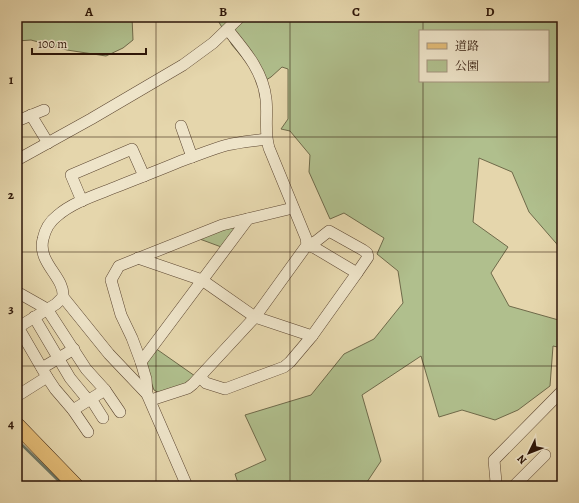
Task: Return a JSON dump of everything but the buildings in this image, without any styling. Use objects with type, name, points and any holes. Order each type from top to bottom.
[{"type":"main road","points":[[17,425],[76,486]]},
{"type":"street","points":[[17,160],[183,65],[213,44],[240,17]]},
{"type":"street","points":[[149,397],[188,388],[200,377],[255,317],[304,250],[306,245],[306,238],[266,140],[266,100],[259,71],[228,30]]},
{"type":"street","points":[[17,122],[44,110]]},
{"type":"street","points":[[31,115],[48,143]]},
{"type":"street","points":[[180,126],[192,157]]},
{"type":"street","points":[[149,397],[109,354],[63,297],[62,287],[44,257],[42,248],[42,240],[49,224],[70,207],[82,201],[192,157],[226,145],[266,140]]},
{"type":"street","points":[[82,201],[71,175],[132,149],[144,176]]},
{"type":"street","points":[[188,486],[149,397],[141,362],[121,314],[111,280],[119,266],[138,258],[222,225],[293,208]]},
{"type":"street","points":[[141,362],[248,219]]},
{"type":"street","points":[[200,377],[206,383],[225,389],[284,367],[312,336],[368,257],[367,253],[363,250],[329,231],[315,242],[306,245]]},
{"type":"street","points":[[306,245],[315,248],[357,273]]},
{"type":"street","points":[[138,258],[202,280],[255,317],[312,336]]},
{"type":"street","points":[[17,292],[47,309],[86,369],[105,390],[120,412]]},
{"type":"street","points":[[23,322],[56,304],[63,297]]},
{"type":"street","points":[[23,322],[58,359],[70,378],[90,400],[103,418]]},
{"type":"street","points":[[23,322],[45,373],[55,389],[73,410],[88,432]]},
{"type":"street","points":[[17,396],[45,373],[58,359],[74,349]]},
{"type":"street","points":[[73,410],[105,390]]},
{"type":"street","points":[[496,485],[494,460],[562,391]]},
{"type":"street","points":[[514,486],[545,455]]},
{"type":"green space","points":[[17,17],[132,17],[133,40],[123,48],[106,56],[67,50],[31,40],[17,41]]},
{"type":"green space","points":[[216,17],[562,17],[562,250],[529,212],[512,172],[479,158],[473,222],[508,247],[491,273],[509,306],[562,321],[562,348],[553,346],[550,386],[518,410],[495,420],[462,410],[439,417],[421,356],[362,395],[381,461],[367,482],[372,486],[239,486],[235,474],[266,460],[245,415],[311,395],[344,354],[374,339],[403,303],[398,271],[377,254],[384,238],[344,213],[330,219],[309,172],[310,155],[290,131],[281,129],[288,119],[288,69],[282,67],[266,80],[259,77],[232,45]]},
{"type":"green space","points":[[237,223],[224,248],[197,238]]},
{"type":"green space","points":[[155,348],[195,376],[188,384],[159,393],[154,390],[145,366]]},
{"type":"waterway","points":[[17,440],[64,486]]}]
